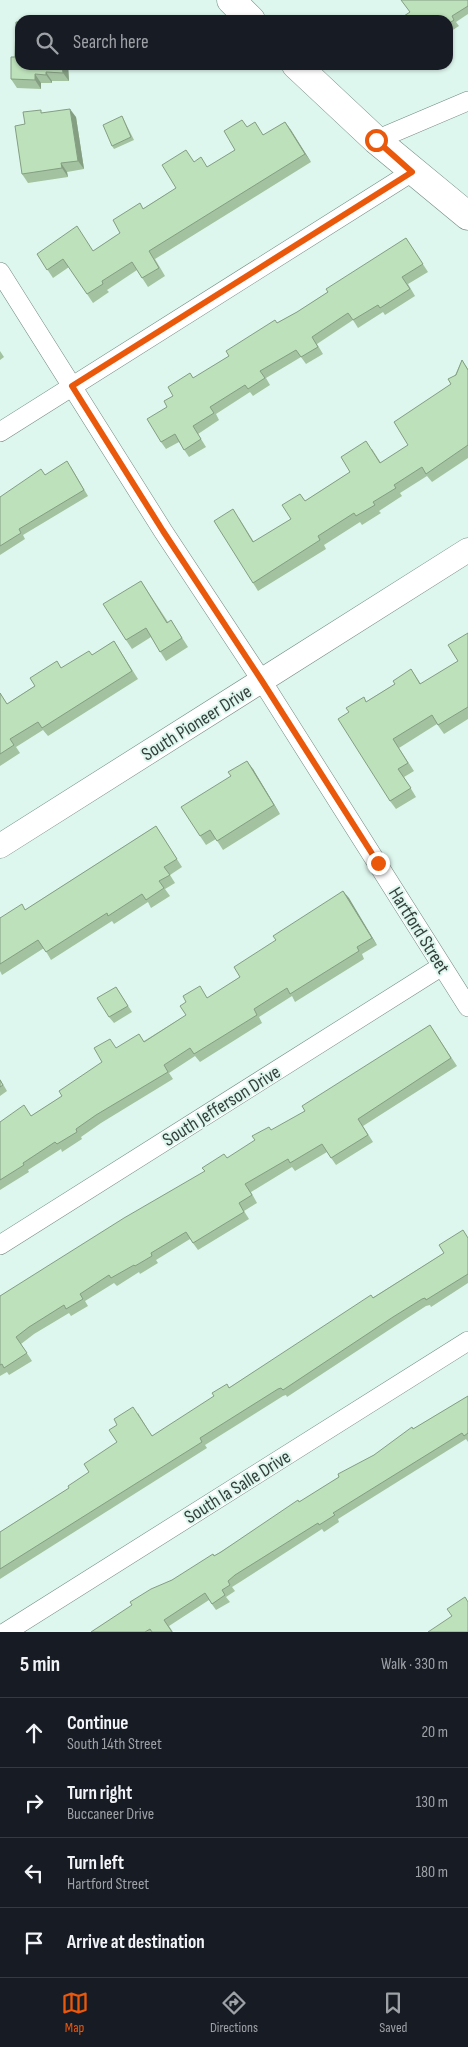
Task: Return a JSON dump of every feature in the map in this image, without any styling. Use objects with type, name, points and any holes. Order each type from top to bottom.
[{"type":"main road","points":[[231,0],[246,15]]},
{"type":"main road","points":[[301,70],[412,172],[468,216]]},
{"type":"street","points":[[376,140],[468,101]]},
{"type":"street","points":[[0,432],[412,172]]},
{"type":"street","name":"Hartford Street","points":[[0,272],[163,531],[262,681],[468,1007]]},
{"type":"street","name":"South Pioneer Drive","points":[[0,846],[468,550]]},
{"type":"street","name":"South Jefferson Drive","points":[[0,1245],[442,966]]},
{"type":"street","name":"South la Salle Drive","points":[[6,1632],[468,1341]]},
{"type":"building","points":[[401,0],[468,0],[468,6],[453,15],[406,15],[410,12]]},
{"type":"building","points":[[11,57],[15,57],[15,70],[63,70],[63,73],[46,72],[46,75],[35,74],[35,80],[11,79]]},
{"type":"building","points":[[70,109],[78,161],[61,163],[62,168],[22,174],[15,126],[25,124],[23,112],[41,110],[41,113]]},
{"type":"building","points":[[122,116],[131,137],[112,146],[103,125]]},
{"type":"building","points":[[242,120],[247,127],[255,122],[263,135],[285,122],[305,154],[149,251],[159,268],[142,278],[132,262],[102,281],[103,284],[87,294],[63,259],[47,270],[37,254],[77,226],[93,251],[120,233],[113,220],[140,203],[143,209],[176,188],[162,165],[186,150],[194,162],[201,157],[207,167],[235,150],[224,131]]},
{"type":"building","points":[[406,238],[423,264],[402,277],[410,289],[380,308],[378,305],[353,320],[348,313],[312,337],[318,347],[301,357],[296,350],[260,371],[265,378],[248,389],[245,385],[210,407],[214,413],[193,426],[201,439],[184,450],[175,434],[161,442],[147,419],[167,407],[164,401],[173,396],[168,387],[190,373],[193,378],[229,356],[226,351],[275,320],[277,323],[297,312],[328,292],[326,289]]},
{"type":"building","points":[[462,360],[468,370],[468,445],[426,474],[422,467],[394,485],[396,488],[373,502],[375,505],[356,516],[354,513],[318,536],[320,540],[253,583],[214,521],[233,509],[253,542],[291,519],[282,505],[300,494],[305,501],[350,472],[341,457],[366,441],[380,463],[408,445],[394,422],[451,384],[448,379],[456,375]]},
{"type":"building","points":[[67,461],[84,490],[19,529],[21,533],[0,546],[0,497],[41,469],[45,475]]},
{"type":"building","points":[[141,581],[167,623],[171,620],[182,638],[160,652],[146,628],[126,640],[103,604]]},
{"type":"building","points":[[468,633],[468,707],[438,725],[432,715],[393,739],[408,763],[398,769],[411,788],[390,801],[338,719],[349,712],[346,708],[364,697],[366,702],[395,684],[393,681],[411,669],[420,684],[458,661],[448,645]]},
{"type":"building","points":[[114,641],[132,671],[42,728],[38,722],[10,739],[14,745],[0,754],[0,693],[7,704],[35,686],[30,678],[57,661],[61,668],[89,651],[92,655]]},
{"type":"building","points":[[247,761],[274,805],[217,841],[210,830],[200,836],[181,807],[231,776],[228,772]]},
{"type":"building","points":[[156,826],[177,859],[164,867],[170,875],[159,881],[164,888],[146,900],[142,894],[108,916],[107,913],[46,952],[38,940],[0,964],[0,918],[22,904],[25,910]]},
{"type":"building","points":[[343,891],[372,938],[357,947],[359,951],[290,994],[287,988],[254,1009],[257,1015],[194,1054],[190,1048],[164,1065],[168,1072],[96,1115],[76,1129],[77,1132],[57,1144],[55,1142],[0,1180],[0,1122],[24,1105],[31,1116],[62,1096],[59,1091],[102,1062],[94,1048],[110,1039],[116,1048],[139,1034],[144,1042],[186,1015],[180,1006],[186,1002],[183,996],[200,986],[207,998],[240,977],[234,967],[276,940],[273,936]]},
{"type":"building","points":[[116,987],[128,1006],[109,1017],[97,998]]},
{"type":"building","points":[[430,1025],[451,1058],[358,1119],[368,1135],[331,1158],[322,1144],[290,1163],[288,1159],[245,1184],[252,1195],[239,1203],[244,1212],[193,1243],[186,1232],[151,1253],[152,1256],[135,1266],[111,1278],[109,1275],[80,1294],[83,1299],[66,1309],[64,1305],[16,1337],[27,1353],[4,1368],[2,1364],[0,1365],[0,1296],[124,1218],[205,1171],[202,1168],[224,1154],[227,1158],[255,1140],[252,1136],[269,1127],[271,1130],[305,1111],[302,1106]]},
{"type":"building","points":[[463,1230],[468,1238],[468,1274],[426,1300],[425,1298],[422,1299],[283,1390],[281,1388],[278,1389],[200,1438],[202,1442],[0,1569],[0,1532],[69,1488],[68,1486],[89,1472],[84,1464],[117,1442],[109,1430],[117,1425],[114,1419],[133,1407],[152,1436],[214,1396],[212,1393],[227,1384],[229,1388],[371,1295],[373,1298],[444,1253],[439,1245]]},
{"type":"building","points":[[468,1396],[468,1433],[464,1436],[462,1433],[333,1513],[335,1515],[319,1525],[318,1523],[235,1575],[228,1581],[230,1585],[222,1590],[225,1595],[212,1604],[205,1593],[164,1620],[172,1632],[152,1632],[150,1629],[145,1632],[91,1632],[132,1605],[130,1602],[151,1589],[172,1580],[213,1554],[214,1556],[221,1552],[298,1500],[299,1502],[339,1477],[338,1474],[374,1455],[412,1427],[413,1429]]},
{"type":"building","points":[[465,1597],[468,1602],[468,1632],[428,1632],[452,1616],[447,1609]]},
{"type":"route","points":[[376,140],[412,172],[72,386],[163,531],[262,681],[378,863]]}]
